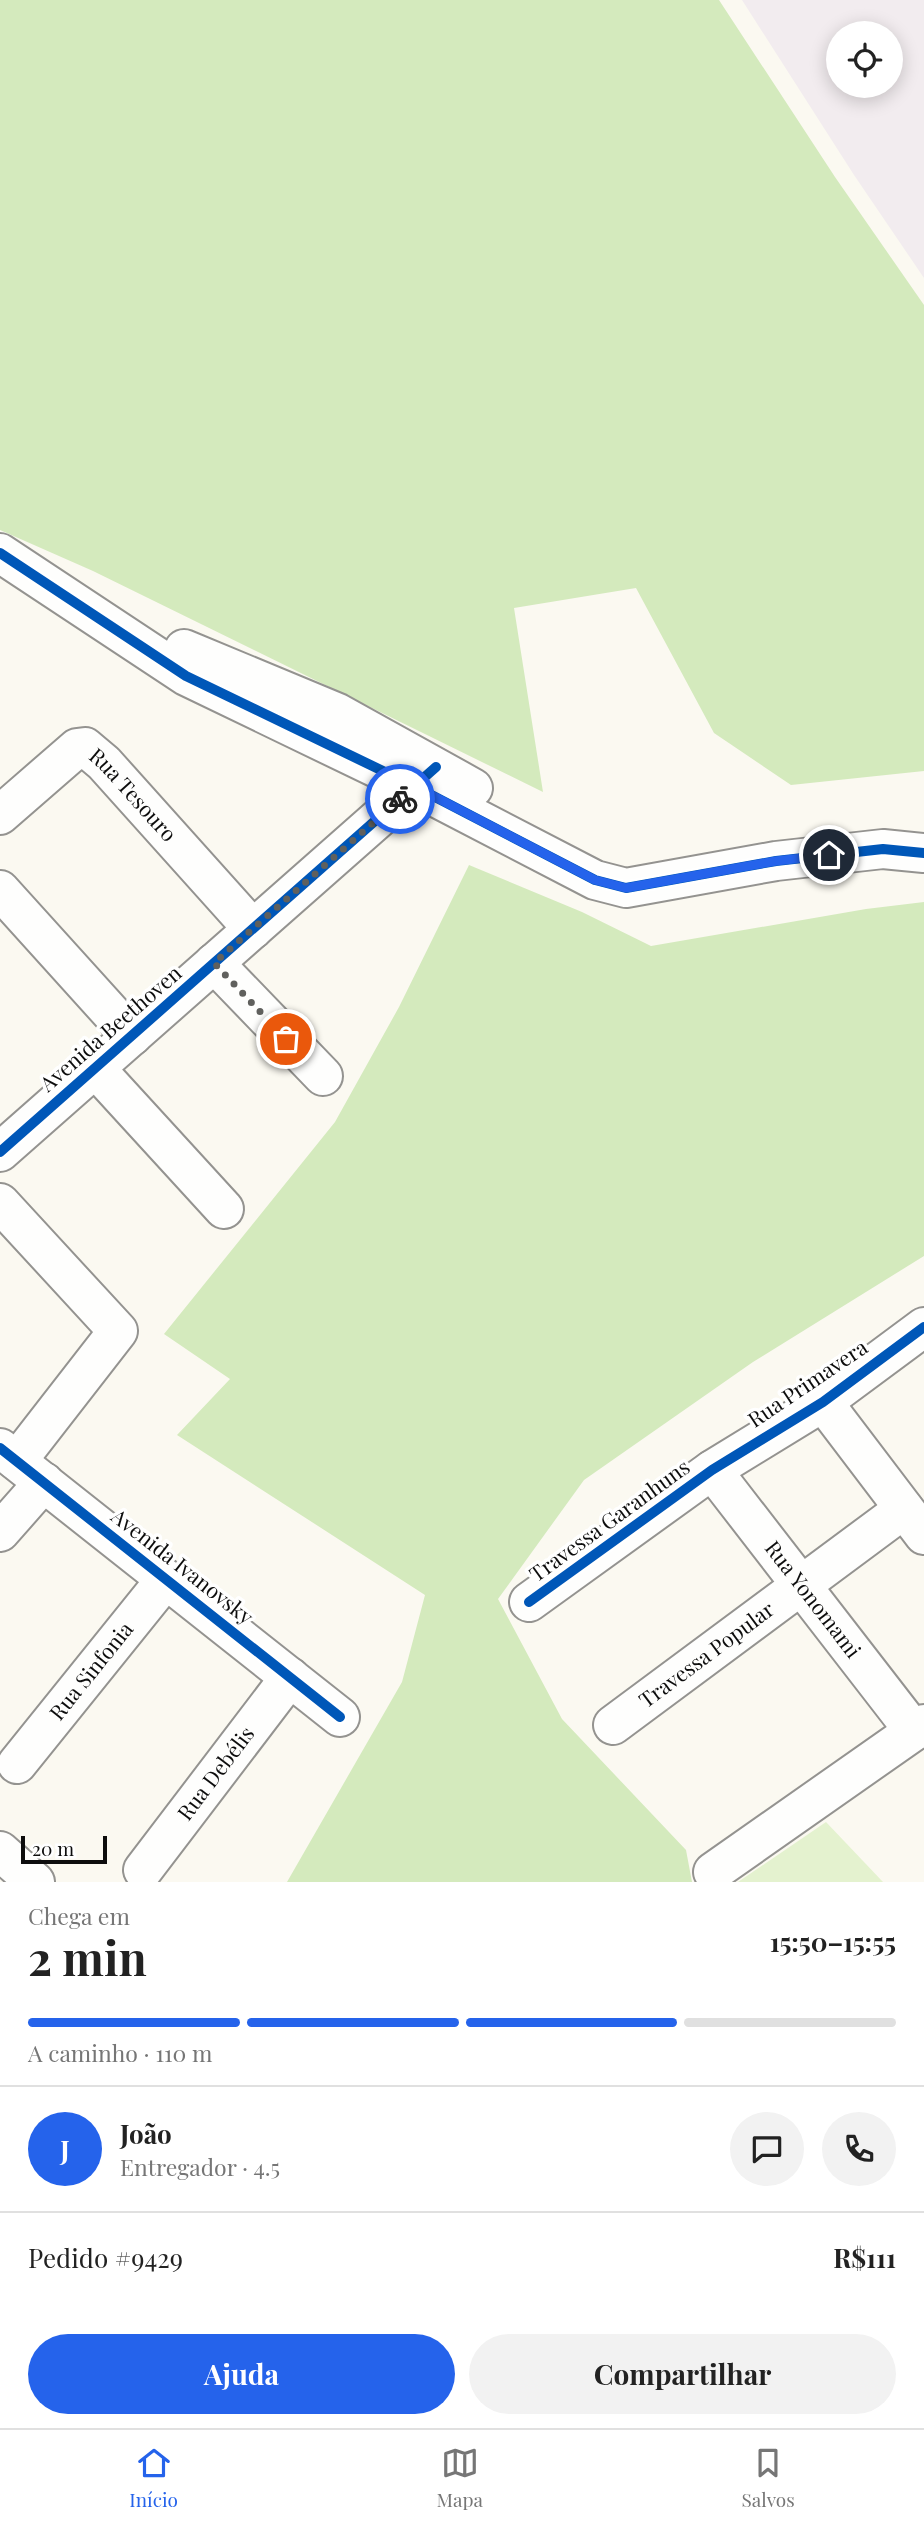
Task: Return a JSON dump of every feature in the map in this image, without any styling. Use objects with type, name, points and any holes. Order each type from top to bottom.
[{"type":"street","points":[[0,552],[72,602],[338,713],[425,776],[595,880],[626,888],[776,861],[883,849],[924,853]]},
{"type":"street","name":"Rua Tesouro","points":[[0,815],[77,748],[85,747],[104,763],[253,929]]},
{"type":"street","points":[[425,776],[612,860],[660,860],[815,830],[886,823],[924,830]]},
{"type":"street","name":"Avenida Beethoven","points":[[5,1137],[95,1068],[425,776]]},
{"type":"street","points":[[0,890],[132,1036]]},
{"type":"street","points":[[214,963],[323,1076]]},
{"type":"street","points":[[95,1068],[225,1209]]},
{"type":"street","points":[[0,1203],[118,1331],[20,1464],[0,1532]]},
{"type":"street","name":"Rua Primavera","points":[[712,1470],[823,1402],[924,1327]]},
{"type":"street","points":[[823,1402],[914,1522]]},
{"type":"street","name":"Avenida Ivanovsky","points":[[20,1464],[340,1717]]},
{"type":"street","name":"Rua Yonomami","points":[[712,1470],[799,1584],[919,1727]]},
{"type":"street","name":"Travessa Garanhuns","points":[[529,1602],[712,1470]]},
{"type":"street","name":"Travessa Popular","points":[[613,1725],[799,1584],[914,1522]]},
{"type":"street","name":"Rua Sinfonia","points":[[17,1764],[166,1579]]},
{"type":"street","name":"Rua Debélis","points":[[143,1870],[290,1677]]},
{"type":"street","points":[[713,1872],[919,1727]]},
{"type":"street","points":[[0,1851],[35,1882]]},
{"type":"shaded area","points":[[742,0],[924,0],[924,278],[854,175]]},
{"type":"green space","points":[[0,0],[719,0],[835,177],[924,305],[924,771],[791,785],[714,733],[636,588],[514,608],[543,792],[93,571],[0,530]]},
{"type":"green space","points":[[469,865],[582,912],[651,946],[866,909],[924,902],[924,1256],[753,1362],[584,1480],[498,1599],[562,1719],[686,1850],[692,1882],[287,1882],[402,1682],[425,1595],[177,1435],[230,1379],[164,1334],[335,1122],[399,1007]]},
{"type":"green space","points":[[826,1822],[883,1882],[738,1882]]},
{"type":"cycle path","points":[[0,553],[186,676],[414,786],[595,880],[626,888],[776,861],[883,849],[924,853]]},
{"type":"cycle path","points":[[0,1152],[436,767]]},
{"type":"cycle path","points":[[529,1602],[712,1470],[823,1402],[924,1327]]},
{"type":"cycle path","points":[[0,1448],[340,1717]]},
{"type":"way so far","points":[[286,1039],[214,963],[400,799]]},
{"type":"route","points":[[400,799],[414,786],[595,880],[626,888],[776,861],[829,855]]}]
